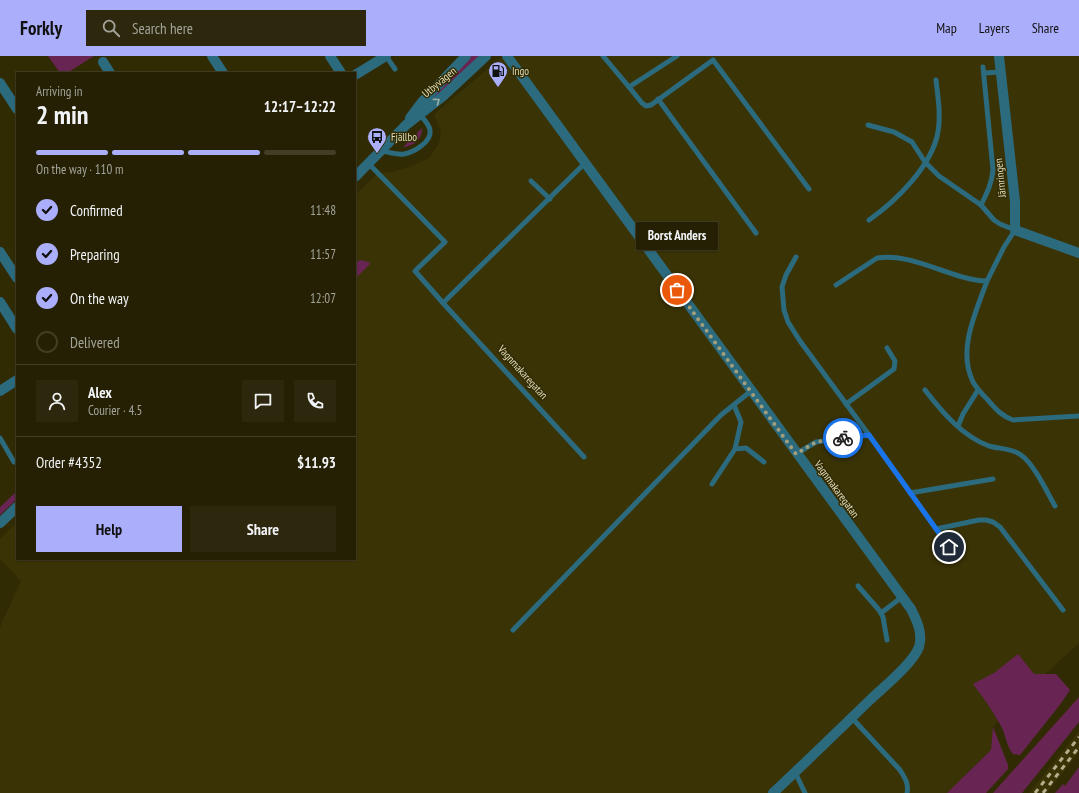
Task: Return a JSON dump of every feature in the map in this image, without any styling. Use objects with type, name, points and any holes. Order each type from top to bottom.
[{"type":"street","points":[[212,56],[222,72]]},
{"type":"street","points":[[330,56],[340,72]]},
{"type":"street","points":[[356,74],[386,56]]},
{"type":"street","name":"Utbyvägen","points":[[356,176],[418,112],[452,69],[466,56]]},
{"type":"street","name":"Utbyvägen","points":[[418,112],[442,97],[486,56]]},
{"type":"street","name":"Vagnmakaregatan","points":[[507,56],[796,454],[911,609],[919,626],[920,638],[913,658],[773,793]]},
{"type":"street","name":"Järnringen","points":[[999,56],[1015,201],[1015,230]]},
{"type":"street","points":[[103,62],[109,72]]},
{"type":"street","points":[[0,83],[16,107]]},
{"type":"street","points":[[1015,230],[1079,253]]},
{"type":"street","points":[[0,252],[16,276]]},
{"type":"street","points":[[0,302],[16,327]]},
{"type":"street","points":[[0,391],[16,381]]},
{"type":"street","points":[[0,523],[16,508]]},
{"type":"lane","points":[[386,56],[395,69]]},
{"type":"lane","points":[[603,56],[646,106],[651,105],[713,60],[809,189]]},
{"type":"lane","points":[[629,88],[677,56]]},
{"type":"lane","points":[[981,204],[989,190],[994,170],[983,67]]},
{"type":"lane","points":[[984,73],[1001,72]]},
{"type":"lane","points":[[869,220],[887,207],[901,192],[925,162],[935,142],[939,128],[940,112],[936,80]]},
{"type":"lane","points":[[658,99],[756,233]]},
{"type":"lane","points":[[381,151],[404,154],[422,146],[430,135],[430,130],[428,124],[418,112]]},
{"type":"lane","points":[[868,125],[894,132],[912,142],[925,162],[939,176],[981,204],[994,220],[1015,230],[1004,247],[987,281],[970,331],[968,362],[971,376],[978,390],[999,413],[1006,418],[1013,420],[1079,416]]},
{"type":"lane","points":[[443,303],[585,163]]},
{"type":"lane","name":"Vagnmakaregatan","points":[[368,164],[445,242],[415,272],[584,457]]},
{"type":"lane","points":[[531,181],[550,199]]},
{"type":"lane","points":[[796,257],[786,275],[782,287],[784,310],[788,322],[800,341],[949,547]]},
{"type":"lane","points":[[836,285],[877,258],[885,257],[903,259],[975,280],[987,281]]},
{"type":"lane","points":[[846,404],[894,369],[895,361],[887,348]]},
{"type":"lane","points":[[925,390],[940,410],[972,438],[989,446],[1008,449],[1021,455],[1031,466],[1055,506]]},
{"type":"lane","points":[[958,426],[963,414],[978,390]]},
{"type":"lane","points":[[513,630],[721,414],[751,391]]},
{"type":"lane","points":[[712,484],[735,449],[741,422],[734,405]]},
{"type":"lane","points":[[796,454],[816,442],[869,435]]},
{"type":"lane","points":[[0,438],[14,462]]},
{"type":"lane","points":[[735,449],[746,448],[764,462]]},
{"type":"lane","points":[[910,493],[994,479]]},
{"type":"lane","points":[[936,529],[979,520],[993,522],[1005,533],[1063,610]]},
{"type":"lane","points":[[858,586],[881,613],[887,640]]},
{"type":"lane","points":[[881,613],[902,597]]},
{"type":"lane","points":[[852,718],[900,770],[908,785],[907,793]]},
{"type":"lane","points":[[795,772],[805,793]]},
{"type":"shaded area","points":[[48,56],[94,56],[69,72],[59,72]]},
{"type":"shaded area","points":[[470,56],[483,56],[428,104],[445,82]]},
{"type":"shaded area","points":[[503,56],[1079,56],[1079,643],[1030,688],[993,727],[991,750],[947,793],[0,793],[0,627],[21,581],[0,559],[0,539],[16,523],[16,560],[356,560],[356,194],[378,173],[392,172],[410,167],[429,158],[439,143],[441,132],[434,114]]},
{"type":"shaded area","points":[[422,128],[421,136],[417,142],[403,147]]},
{"type":"shaded area","points":[[360,260],[369,262],[370,264],[356,278],[356,262]]},
{"type":"shaded area","points":[[16,492],[16,500],[0,515],[0,507]]},
{"type":"shaded area","points":[[1018,654],[1034,674],[1056,674],[1070,690],[1020,755],[1013,754],[1011,751],[998,720],[973,684],[994,673]]},
{"type":"shaded area","points":[[1079,697],[1079,722],[1022,793],[993,793]]},
{"type":"shaded area","points":[[993,727],[1008,765],[1008,769],[986,793],[947,793],[991,750]]},
{"type":"shaded area","points":[[1079,731],[1079,752],[1047,793],[1029,793]]},
{"type":"shaded area","points":[[1079,767],[1079,793],[1055,793],[1063,784],[1065,786]]},
{"type":"railway","points":[[1035,793],[1079,737]]},
{"type":"railway","points":[[1043,793],[1079,747]]},
{"type":"way so far","points":[[677,290],[796,454],[816,442],[843,438]]},
{"type":"place","name":"Ingo","points":[[498,88]]},
{"type":"place","name":"Fjällbo","points":[[377,154]]},
{"type":"place","name":"Borst Anders","points":[[677,290]]},
{"type":"route","points":[[843,438],[869,435],[949,547]]}]
